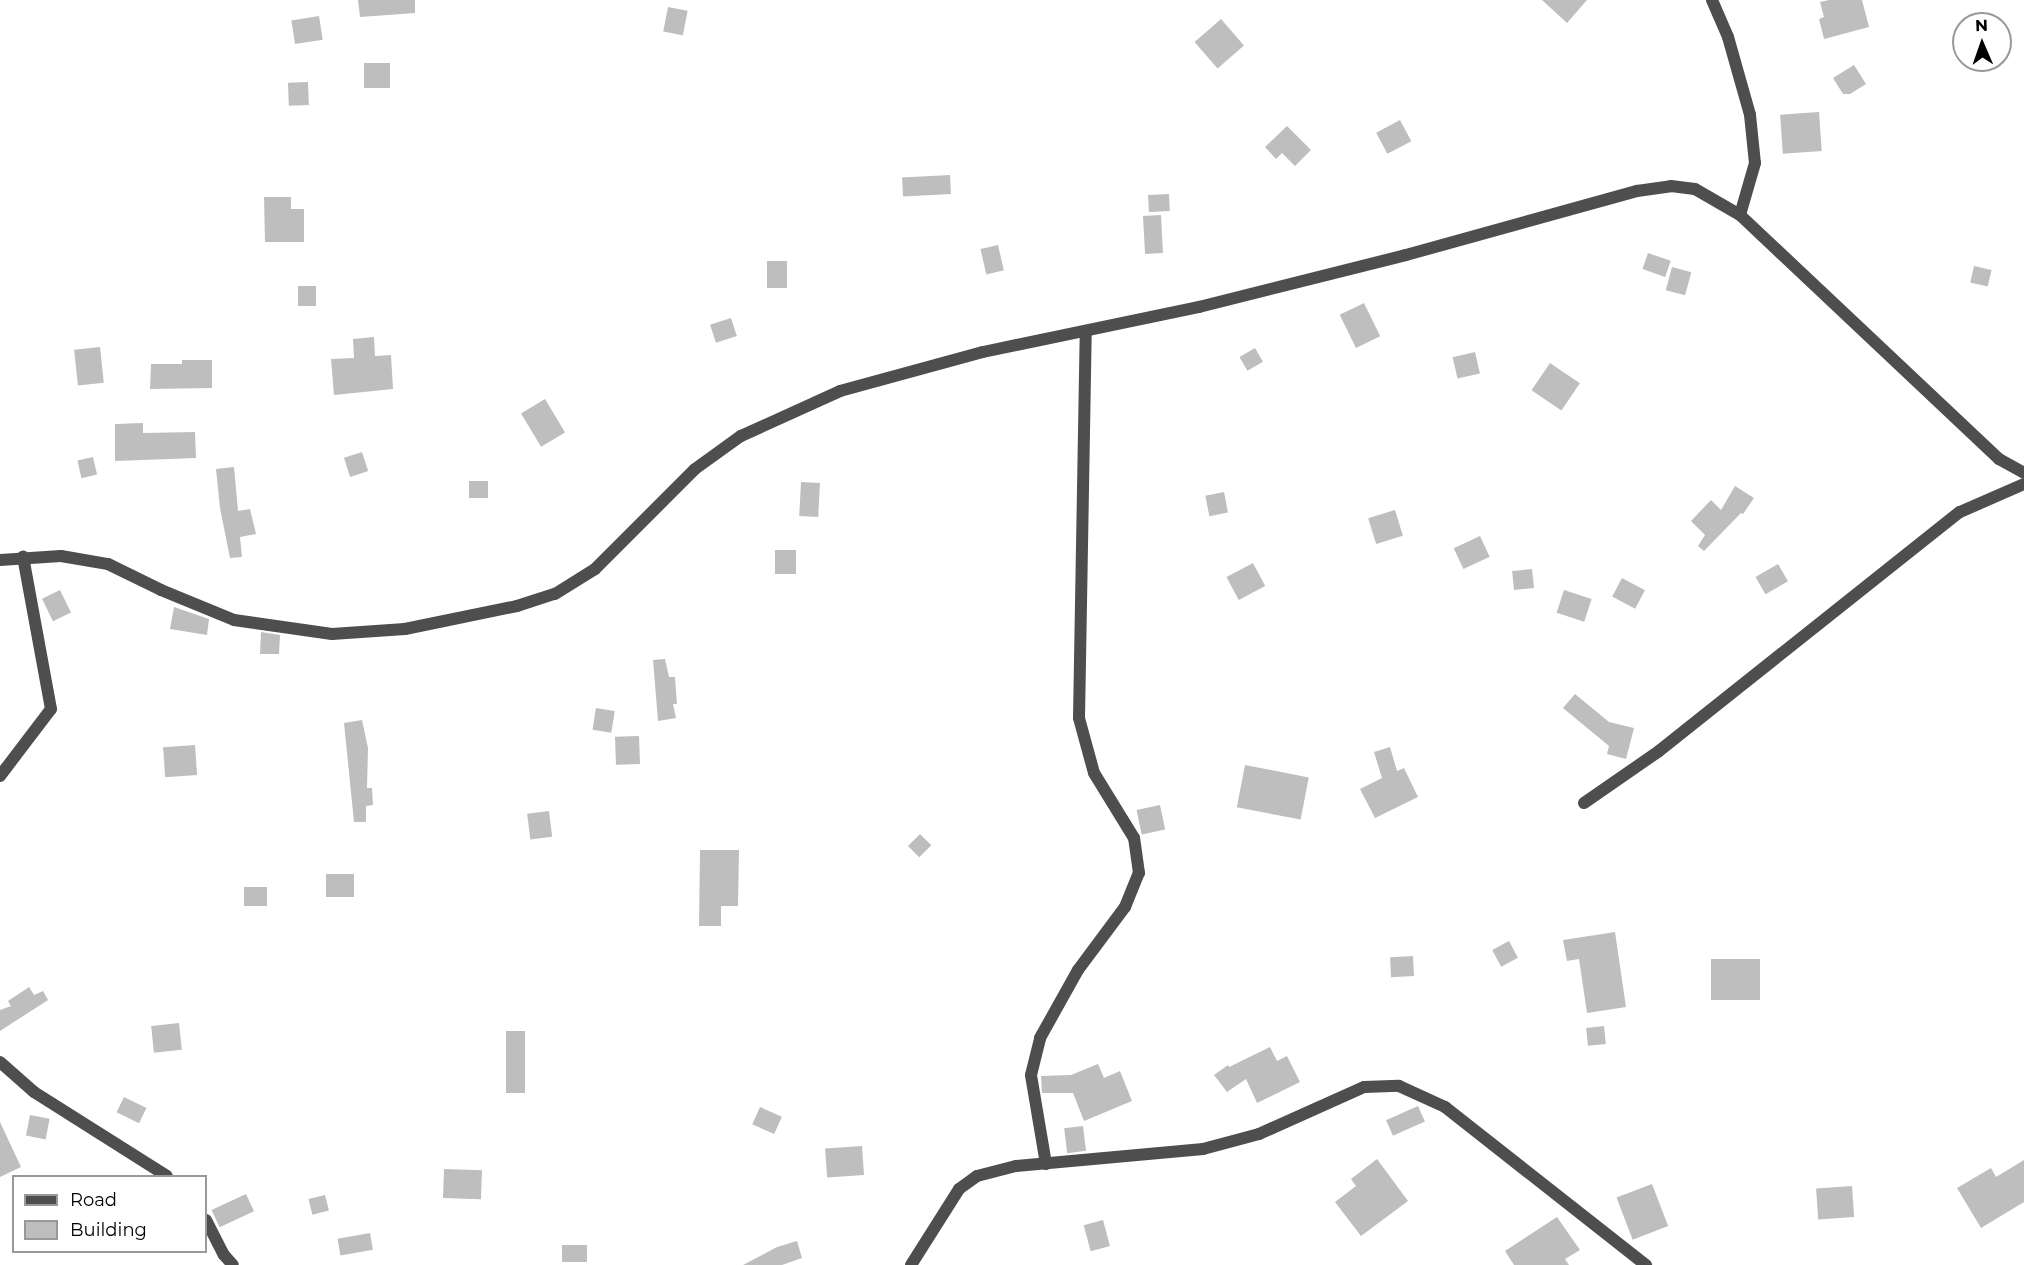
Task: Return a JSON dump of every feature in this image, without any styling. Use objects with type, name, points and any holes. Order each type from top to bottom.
[{"type":"street","points":[[1712,0],[1728,37],[1750,115],[1755,163],[1740,215]]},
{"type":"street","points":[[0,560],[61,556],[108,564],[161,590],[234,620],[332,634],[405,629],[505,608],[555,594],[595,569],[695,469],[741,436],[840,391],[982,352],[1199,307],[1406,255],[1637,191],[1671,186],[1695,189],[1740,215],[1999,459],[2024,472]]},
{"type":"street","points":[[1046,1164],[1031,1075],[1040,1038],[1078,970],[1125,907],[1139,873],[1134,838],[1094,773],[1079,718],[1086,331]]},
{"type":"street","points":[[1584,804],[1659,752],[1960,512],[2024,484]]},
{"type":"street","points":[[0,776],[51,709],[23,557]]},
{"type":"street","points":[[0,1062],[34,1092],[166,1175]]},
{"type":"street","points":[[911,1265],[958,1189],[977,1176],[1016,1166],[1203,1149],[1259,1134],[1364,1087],[1399,1086],[1445,1107],[1646,1265]]},
{"type":"street","points":[[207,1222],[224,1255],[232,1265]]},
{"type":"building","points":[[358,0],[415,0],[415,13],[360,17]]},
{"type":"building","points":[[1542,0],[1587,0],[1567,23]]},
{"type":"building","points":[[1862,0],[1869,27],[1824,39],[1819,19],[1824,17],[1820,2]]},
{"type":"building","points":[[668,7],[688,11],[683,35],[663,32]]},
{"type":"building","points":[[319,16],[323,40],[295,44],[291,20]]},
{"type":"building","points":[[1221,19],[1244,45],[1218,68],[1195,42]]},
{"type":"building","points":[[364,63],[390,63],[390,88],[364,88]]},
{"type":"building","points":[[1854,65],[1866,84],[1850,94],[1843,94],[1833,78]]},
{"type":"building","points":[[308,82],[309,105],[289,106],[288,83]]},
{"type":"building","points":[[1819,112],[1822,151],[1783,154],[1780,115]]},
{"type":"building","points":[[1400,120],[1411,141],[1387,154],[1376,133]]},
{"type":"building","points":[[1287,126],[1311,150],[1295,166],[1282,153],[1276,159],[1265,147]]},
{"type":"building","points":[[950,175],[951,194],[903,196],[902,178]]},
{"type":"building","points":[[1169,194],[1170,211],[1149,212],[1148,195]]},
{"type":"building","points":[[264,197],[291,197],[291,209],[304,209],[304,242],[265,242]]},
{"type":"building","points":[[1161,215],[1163,253],[1145,254],[1143,216]]},
{"type":"building","points":[[998,245],[1004,270],[986,274],[980,249]]},
{"type":"building","points":[[1648,253],[1671,261],[1665,277],[1642,269]]},
{"type":"building","points":[[767,261],[787,261],[787,288],[767,288]]},
{"type":"building","points":[[1974,266],[1992,270],[1988,287],[1970,283]]},
{"type":"building","points":[[1672,267],[1691,272],[1685,295],[1666,290]]},
{"type":"building","points":[[298,286],[316,286],[316,306],[298,306]]},
{"type":"building","points":[[1364,303],[1380,336],[1356,348],[1340,315]]},
{"type":"building","points":[[731,318],[737,336],[716,343],[710,325]]},
{"type":"building","points":[[374,337],[375,356],[391,355],[393,389],[334,395],[331,359],[354,358],[353,339]]},
{"type":"building","points":[[100,347],[104,383],[78,386],[74,350]]},
{"type":"building","points":[[1255,348],[1263,362],[1247,371],[1239,357]]},
{"type":"building","points":[[1475,352],[1480,373],[1458,379],[1453,357]]},
{"type":"building","points":[[182,360],[212,360],[212,388],[150,389],[151,364],[182,364]]},
{"type":"building","points":[[1550,363],[1580,383],[1561,410],[1532,390]]},
{"type":"building","points":[[545,399],[565,432],[541,447],[521,413]]},
{"type":"building","points":[[143,423],[143,433],[195,432],[196,458],[115,461],[115,424]]},
{"type":"building","points":[[362,452],[368,471],[350,477],[344,458]]},
{"type":"building","points":[[93,457],[97,475],[81,478],[77,461]]},
{"type":"building","points":[[234,467],[238,511],[250,509],[256,534],[240,537],[242,557],[230,558],[220,508],[216,469]]},
{"type":"building","points":[[469,481],[488,481],[488,498],[469,498]]},
{"type":"building","points":[[801,482],[820,483],[818,517],[799,516]]},
{"type":"building","points":[[1735,486],[1754,498],[1743,514],[1741,513],[1704,551],[1698,546],[1705,535],[1691,521],[1711,500],[1721,510]]},
{"type":"building","points":[[1224,492],[1228,513],[1209,516],[1205,496]]},
{"type":"building","points":[[1395,510],[1403,536],[1376,544],[1368,518]]},
{"type":"building","points":[[1480,536],[1490,557],[1463,569],[1454,548]]},
{"type":"building","points":[[775,550],[796,550],[796,574],[775,574]]},
{"type":"building","points":[[1253,563],[1265,586],[1239,600],[1227,577]]},
{"type":"building","points":[[1778,564],[1788,581],[1765,594],[1755,577]]},
{"type":"building","points":[[1532,569],[1534,588],[1514,590],[1512,571]]},
{"type":"building","points":[[1622,578],[1645,590],[1635,609],[1612,597]]},
{"type":"building","points":[[60,590],[71,612],[53,621],[42,599]]},
{"type":"building","points":[[1564,590],[1592,599],[1584,622],[1557,613]]},
{"type":"building","points":[[174,607],[209,619],[207,635],[170,629]]},
{"type":"building","points":[[261,632],[280,635],[279,654],[260,654]]},
{"type":"building","points":[[665,659],[669,677],[675,677],[677,704],[673,704],[676,718],[658,721],[653,660]]},
{"type":"building","points":[[1575,694],[1609,722],[1634,728],[1626,759],[1607,754],[1609,746],[1563,708]]},
{"type":"building","points":[[596,708],[615,711],[611,733],[593,730]]},
{"type":"building","points":[[362,720],[368,748],[367,788],[372,788],[373,805],[366,806],[366,822],[354,822],[344,723]]},
{"type":"building","points":[[639,736],[640,764],[616,765],[615,737]]},
{"type":"building","points":[[195,745],[197,775],[165,777],[163,747]]},
{"type":"building","points":[[1390,747],[1397,771],[1404,768],[1418,797],[1375,818],[1360,789],[1382,778],[1374,752]]},
{"type":"building","points":[[1245,765],[1309,777],[1301,820],[1237,807]]},
{"type":"building","points":[[1160,805],[1165,829],[1142,834],[1137,810]]},
{"type":"building","points":[[549,811],[552,837],[530,839],[527,814]]},
{"type":"building","points":[[920,834],[931,845],[919,857],[908,846]]},
{"type":"building","points":[[700,850],[739,850],[738,906],[721,906],[721,926],[699,926]]},
{"type":"building","points":[[326,874],[354,874],[354,897],[326,897]]},
{"type":"building","points":[[244,887],[267,887],[267,906],[244,906]]},
{"type":"building","points":[[1615,932],[1626,1007],[1587,1013],[1579,959],[1567,961],[1563,940]]},
{"type":"building","points":[[1509,941],[1518,958],[1501,967],[1492,950]]},
{"type":"building","points":[[1413,956],[1414,976],[1391,977],[1390,957]]},
{"type":"building","points":[[1711,959],[1760,959],[1760,1000],[1711,1000]]},
{"type":"building","points":[[29,987],[34,995],[43,991],[48,1000],[0,1031],[0,1010],[11,1006],[8,1001]]},
{"type":"building","points":[[179,1023],[182,1050],[154,1053],[151,1026]]},
{"type":"building","points":[[1604,1026],[1606,1044],[1588,1046],[1586,1028]]},
{"type":"building","points":[[506,1031],[525,1031],[525,1093],[506,1093]]},
{"type":"building","points":[[1270,1047],[1277,1061],[1287,1056],[1300,1082],[1257,1103],[1246,1079],[1227,1092],[1214,1075],[1228,1065],[1229,1067]]},
{"type":"building","points":[[1098,1064],[1104,1078],[1120,1071],[1132,1101],[1084,1121],[1073,1093],[1042,1093],[1041,1076],[1071,1075]]},
{"type":"building","points":[[124,1097],[146,1108],[139,1123],[117,1112]]},
{"type":"building","points":[[1418,1106],[1425,1122],[1393,1136],[1386,1120]]},
{"type":"building","points":[[760,1107],[782,1117],[774,1134],[752,1124]]},
{"type":"building","points":[[30,1115],[50,1119],[46,1139],[26,1136]]},
{"type":"building","points":[[0,1122],[21,1167],[0,1177]]},
{"type":"building","points":[[1083,1126],[1086,1151],[1067,1153],[1064,1128]]},
{"type":"building","points":[[862,1146],[864,1175],[827,1178],[825,1149]]},
{"type":"building","points":[[1377,1159],[1408,1201],[1361,1236],[1335,1202],[1356,1186],[1351,1179]]},
{"type":"building","points":[[2024,1160],[2024,1202],[1981,1228],[1957,1188],[1991,1168],[1996,1177]]},
{"type":"building","points":[[444,1169],[482,1170],[481,1199],[443,1198]]},
{"type":"building","points":[[1652,1184],[1668,1226],[1633,1240],[1617,1198]]},
{"type":"building","points":[[1852,1186],[1854,1217],[1818,1219],[1816,1189]]},
{"type":"building","points":[[246,1194],[254,1211],[220,1227],[212,1210]]},
{"type":"building","points":[[325,1195],[329,1211],[312,1215],[309,1199]]},
{"type":"building","points":[[1557,1217],[1580,1250],[1565,1259],[1569,1265],[1514,1265],[1505,1251]]},
{"type":"building","points":[[1103,1220],[1110,1246],[1091,1251],[1084,1225]]},
{"type":"building","points":[[370,1233],[373,1250],[340,1255],[338,1239]]},
{"type":"building","points":[[797,1241],[802,1258],[782,1265],[743,1265],[777,1247]]},
{"type":"building","points":[[562,1245],[587,1245],[587,1262],[562,1262]]}]
